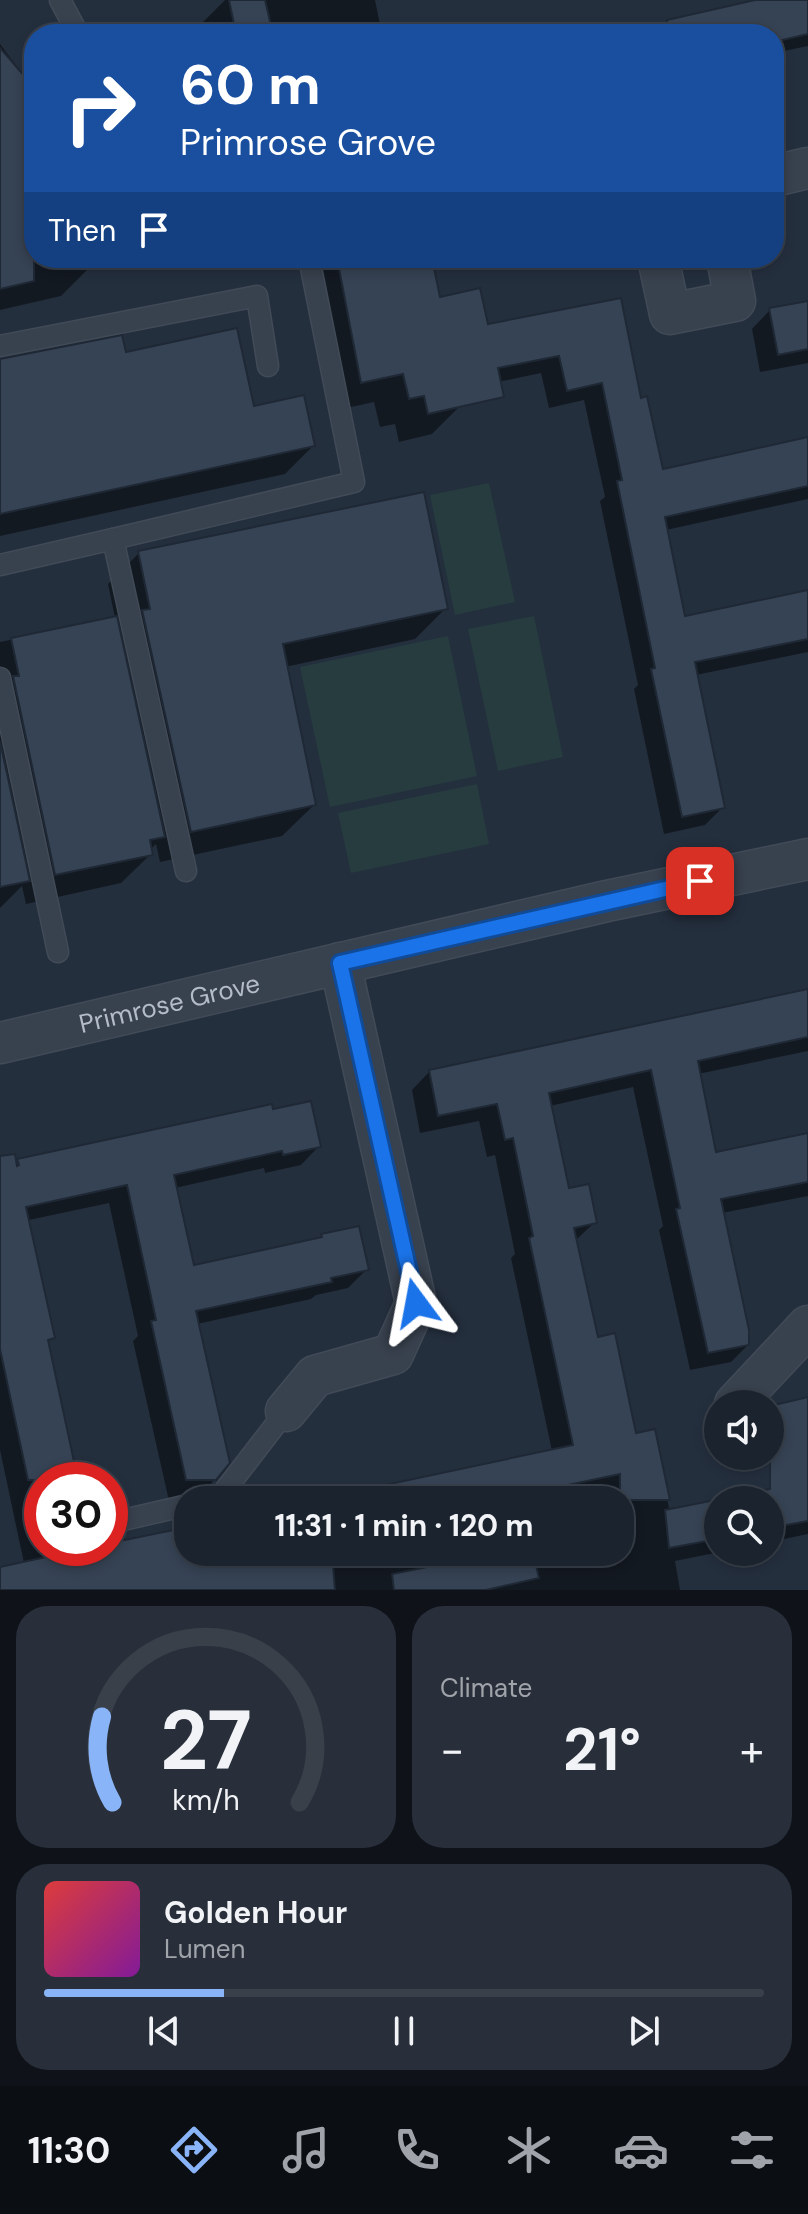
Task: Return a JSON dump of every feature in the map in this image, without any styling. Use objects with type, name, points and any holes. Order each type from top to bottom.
[{"type":"street","points":[[784,174],[808,168]]},
{"type":"street","points":[[660,268],[670,314],[735,301],[729,268]]},
{"type":"street","name":"Primrose Grove","points":[[0,1043],[607,901],[808,859]]},
{"type":"street","points":[[286,1411],[315,1376],[393,1354],[416,1303],[340,963]]},
{"type":"street","points":[[748,1390],[808,1326]]},
{"type":"lane","points":[[60,0],[73,24]]},
{"type":"lane","points":[[0,565],[354,482],[311,268]]},
{"type":"lane","points":[[0,346],[257,296],[268,366]]},
{"type":"lane","points":[[113,539],[186,871]]},
{"type":"lane","points":[[0,678],[58,952]]},
{"type":"lane","points":[[228,1486],[286,1411]]},
{"type":"lane","points":[[128,1519],[174,1508]]},
{"type":"green space","points":[[489,483],[515,602],[455,615],[430,495]]},
{"type":"green space","points":[[534,616],[563,757],[498,771],[468,629]]},
{"type":"green space","points":[[448,636],[477,776],[330,807],[300,667]]},
{"type":"green space","points":[[477,784],[489,844],[351,873],[338,813]]},
{"type":"building","points":[[229,0],[265,0],[271,24],[234,24]]},
{"type":"building","points":[[755,0],[808,0],[808,34],[784,40],[784,24],[667,24],[667,20]]},
{"type":"building","points":[[0,48],[24,76],[24,268],[34,268],[34,281],[0,289]]},
{"type":"building","points":[[339,268],[434,268],[440,297],[480,288],[488,324],[621,298],[641,398],[647,396],[663,469],[808,437],[808,486],[665,517],[685,616],[808,590],[808,639],[695,662],[725,808],[682,817],[651,669],[655,668],[617,481],[622,480],[602,383],[567,391],[559,356],[498,368],[504,397],[428,414],[424,396],[409,399],[403,374],[361,383]]},
{"type":"building","points":[[808,301],[808,349],[778,355],[769,308]]},
{"type":"building","points":[[237,328],[254,406],[304,395],[315,446],[0,514],[0,359],[122,335],[126,352]]},
{"type":"building","points":[[424,492],[448,609],[283,644],[316,805],[191,832],[142,610],[150,609],[138,551]]},
{"type":"building","points":[[117,616],[165,837],[150,840],[153,855],[55,875],[13,676],[19,676],[11,638]]},
{"type":"building","points":[[0,741],[30,881],[0,887]]},
{"type":"building","points":[[808,989],[808,1037],[698,1061],[716,1152],[808,1133],[808,1182],[721,1199],[749,1330],[749,1345],[708,1353],[676,1209],[680,1208],[651,1070],[549,1093],[569,1188],[589,1184],[597,1223],[574,1228],[598,1337],[615,1333],[636,1433],[655,1429],[670,1500],[634,1500],[634,1486],[620,1486],[620,1474],[563,1486],[385,1486],[573,1445],[529,1238],[533,1236],[513,1138],[505,1140],[497,1104],[438,1116],[429,1070]]},
{"type":"building","points":[[311,1101],[321,1147],[283,1155],[282,1151],[174,1175],[194,1265],[359,1226],[369,1270],[331,1278],[332,1282],[196,1311],[230,1463],[216,1480],[186,1480],[151,1321],[156,1320],[127,1185],[26,1207],[55,1338],[48,1340],[74,1462],[24,1462],[0,1349],[0,1156],[15,1154],[17,1166],[17,1159],[272,1104],[273,1109]]},
{"type":"building","points":[[808,1397],[808,1521],[784,1525],[784,1486],[770,1486],[770,1470],[784,1470],[784,1403]]},
{"type":"building","points":[[704,1502],[704,1542],[669,1548],[665,1510]]},
{"type":"building","points":[[174,1530],[174,1566],[333,1566],[335,1590],[0,1590],[0,1567],[24,1562],[24,1566],[128,1566],[128,1539]]},
{"type":"building","points":[[432,1566],[536,1566],[539,1578],[486,1590],[394,1590],[392,1574]]},
{"type":"route","points":[[416,1303],[340,963],[700,881]]}]
